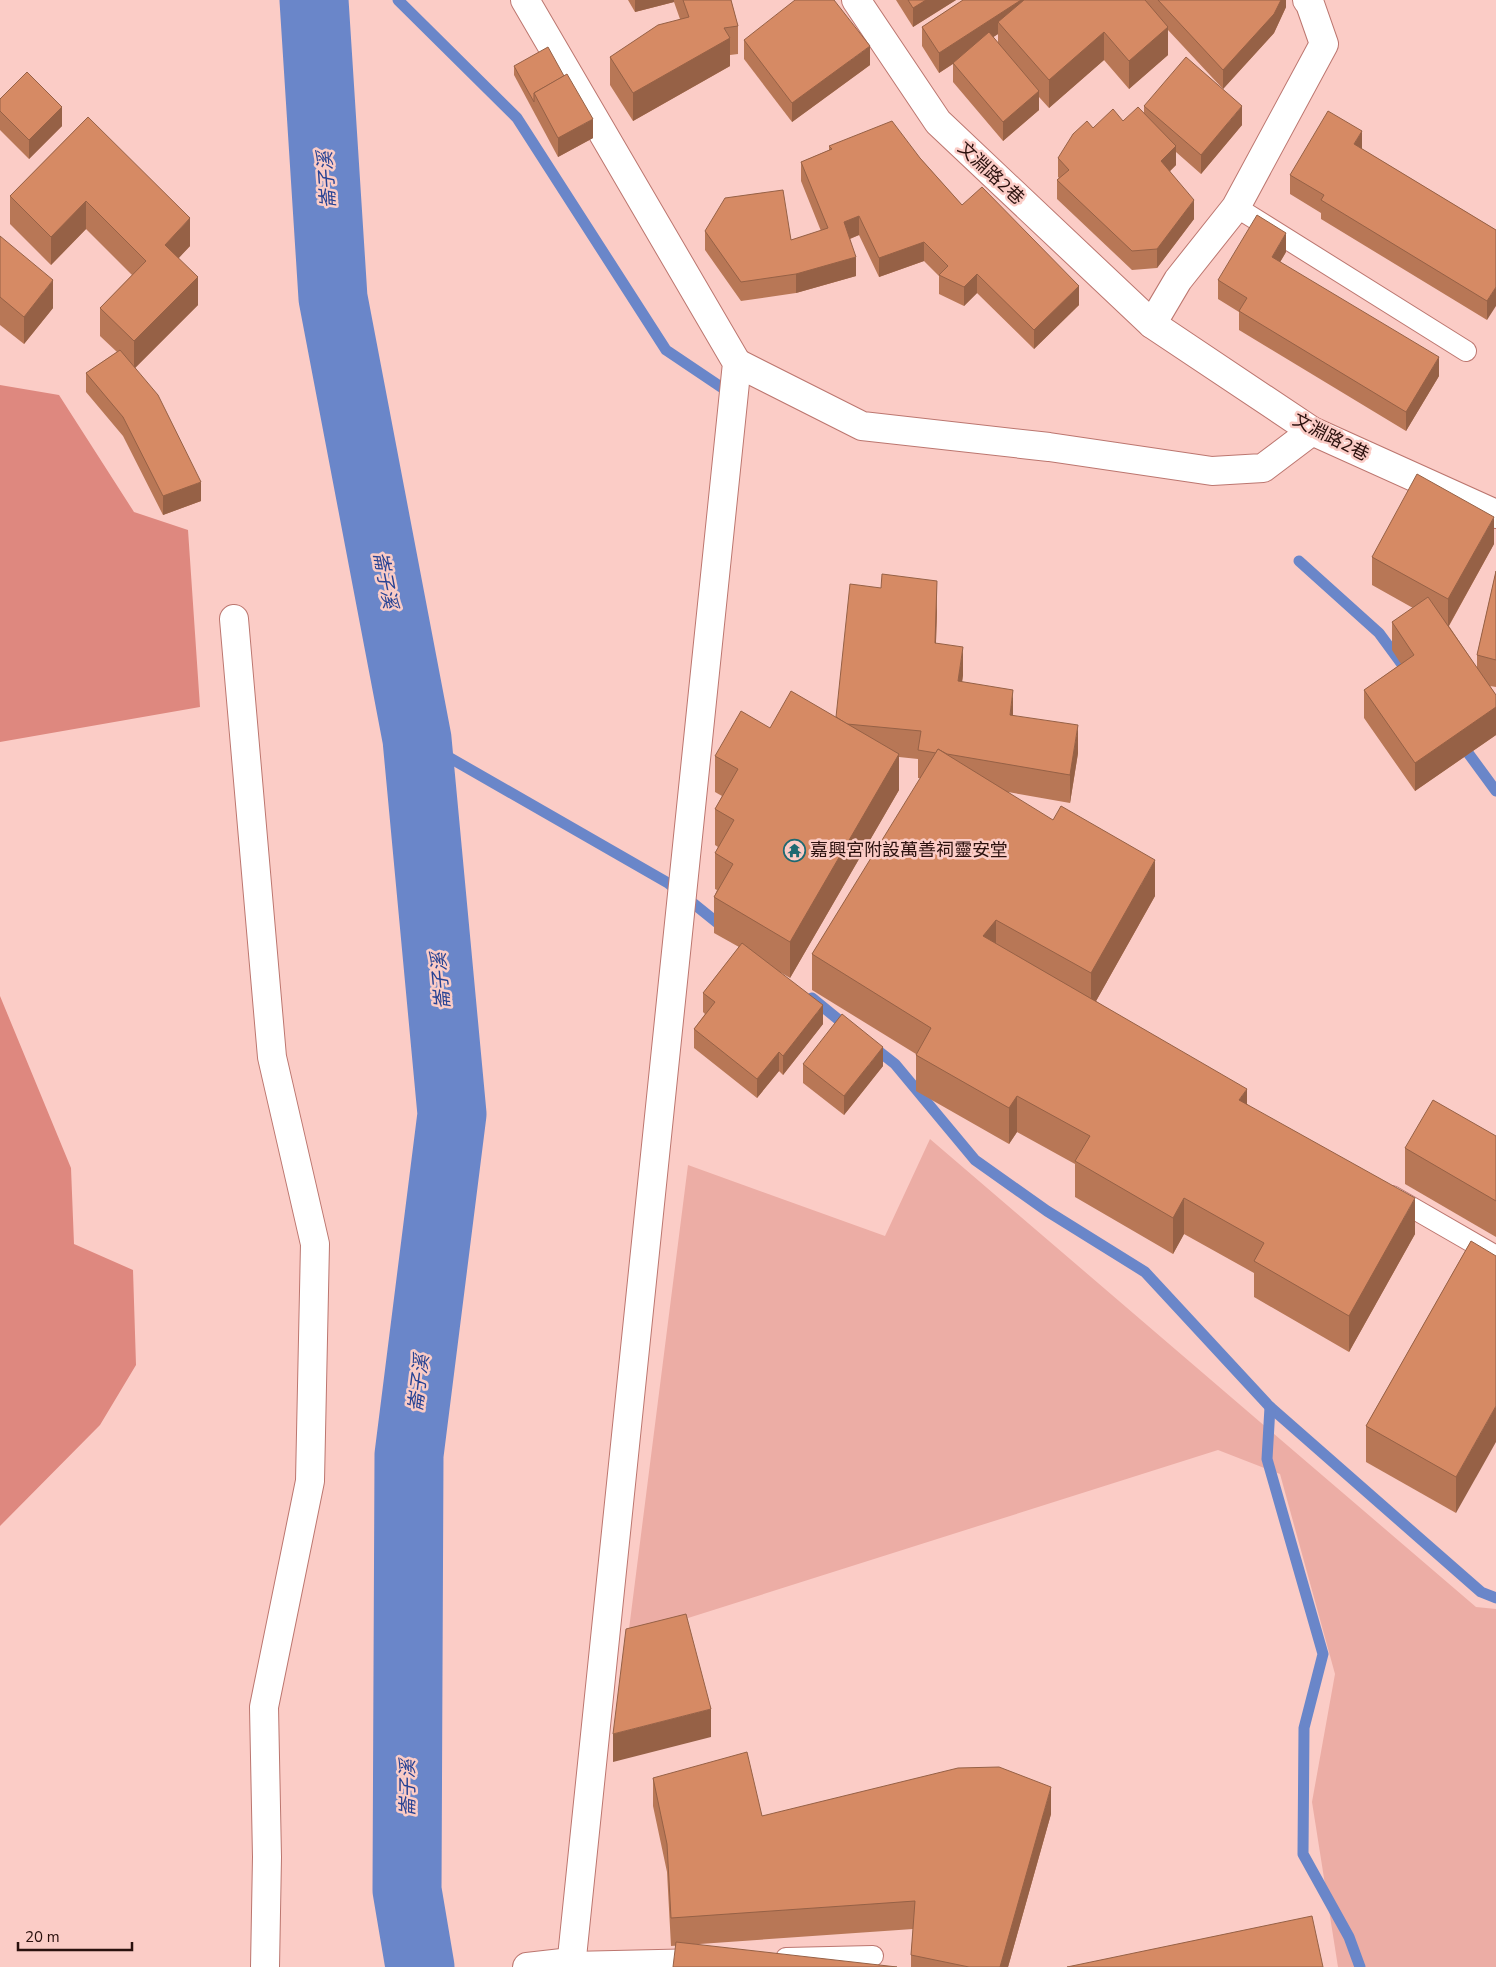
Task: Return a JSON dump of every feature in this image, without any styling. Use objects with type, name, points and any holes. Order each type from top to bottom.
[{"type":"street","points":[[525,0],[737,363],[862,426],[1049,447],[1212,471],[1263,468],[1312,432]]},
{"type":"street","name":"文淵路2巷","points":[[856,0],[938,122],[1152,324],[1312,432],[1496,514]]},
{"type":"street","points":[[1152,324],[1178,280],[1236,206],[1324,44],[1310,4],[1306,0]]},
{"type":"street","points":[[527,1967],[571,1964],[737,363]]},
{"type":"street","points":[[234,619],[272,1057],[315,1244],[310,1481],[264,1707],[267,1857],[265,1967]]},
{"type":"lane","points":[[1236,206],[1466,351]]},
{"type":"lane","points":[[1375,1186],[1496,1256]]},
{"type":"lane","points":[[766,1958],[873,1956]]},
{"type":"lane","points":[[571,1964],[717,1959]]},
{"type":"shaded area","points":[[0,385],[59,395],[134,512],[188,530],[200,707],[0,742]]},
{"type":"shaded area","points":[[0,996],[71,1168],[74,1244],[133,1270],[136,1365],[100,1425],[0,1526]]},
{"type":"shaded area","points":[[930,1139],[1476,1607],[1496,1609],[1496,1967],[1338,1967],[1312,1802],[1335,1674],[1280,1474],[1218,1450],[628,1637],[688,1165],[885,1236]]},
{"type":"building","points":[[683,0],[731,0],[738,26],[724,28],[730,38],[633,93],[610,57],[658,25],[689,17]]},
{"type":"building","points":[[795,0],[834,0],[870,46],[792,103],[744,40]]},
{"type":"building","points":[[908,0],[926,0],[913,8]]},
{"type":"building","points":[[963,0],[1021,0],[939,53],[922,27]]},
{"type":"building","points":[[1024,0],[1145,0],[1168,27],[1129,61],[1104,32],[1049,80],[998,22]]},
{"type":"building","points":[[1158,0],[1281,0],[1274,14],[1223,70]]},
{"type":"building","points":[[989,32],[1039,91],[1003,122],[953,63]]},
{"type":"building","points":[[548,47],[564,76],[534,93],[534,102],[514,66]]},
{"type":"building","points":[[1186,57],[1242,106],[1201,155],[1144,106]]},
{"type":"building","points":[[27,72],[62,107],[29,140],[0,111],[0,99]]},
{"type":"building","points":[[567,74],[593,119],[558,138],[534,93]]},
{"type":"building","points":[[1138,107],[1176,146],[1161,161],[1194,200],[1157,249],[1132,251],[1057,180],[1069,170],[1058,158],[1073,134],[1087,121],[1093,128],[1113,109],[1123,121]]},
{"type":"building","points":[[1328,111],[1362,131],[1354,144],[1496,230],[1496,287],[1487,301],[1321,200],[1324,195],[1290,175]]},
{"type":"building","points":[[88,117],[190,218],[165,245],[198,277],[134,341],[100,308],[146,261],[86,201],[51,237],[10,196]]},
{"type":"building","points":[[892,121],[920,158],[962,205],[982,187],[1079,286],[1034,330],[977,274],[964,287],[939,275],[948,266],[924,242],[879,258],[859,216],[844,222],[856,257],[796,274],[741,282],[705,231],[725,198],[783,190],[791,240],[828,228],[801,162],[832,149],[829,146]]},
{"type":"building","points":[[1257,215],[1286,233],[1272,257],[1439,357],[1406,412],[1239,311],[1247,298],[1218,280]]},
{"type":"building","points":[[0,236],[53,280],[24,317],[0,297]]},
{"type":"building","points":[[120,350],[158,395],[201,482],[163,496],[123,417],[86,373]]},
{"type":"building","points":[[1417,474],[1494,517],[1448,599],[1372,557]]},
{"type":"building","points":[[1496,571],[1496,660],[1477,655]]},
{"type":"building","points":[[882,574],[937,581],[935,643],[963,647],[958,681],[1013,690],[1010,715],[1078,725],[1070,775],[947,754],[938,749],[936,753],[918,750],[921,731],[847,724],[836,717],[850,584],[881,588]]},
{"type":"building","points":[[1428,597],[1496,695],[1496,707],[1415,763],[1364,690],[1414,655],[1392,622]]},
{"type":"building","name":"嘉興宮附設萬善祠靈安堂","points":[[791,691],[899,754],[790,942],[714,897],[733,864],[715,853],[734,820],[715,809],[738,769],[715,756],[741,711],[770,728]]},
{"type":"building","points":[[938,749],[1053,820],[1061,806],[1155,860],[1091,973],[996,920],[983,936],[1247,1089],[1239,1100],[1415,1198],[1349,1316],[1254,1261],[1264,1243],[1184,1198],[1173,1218],[1075,1161],[1090,1136],[1017,1096],[1009,1108],[916,1055],[931,1028],[812,954]]},
{"type":"building","points":[[742,943],[823,1005],[783,1056],[779,1052],[757,1079],[694,1029],[715,1002],[703,993]]},
{"type":"building","points":[[842,1014],[883,1047],[844,1096],[803,1064]]},
{"type":"building","points":[[1433,1100],[1496,1136],[1496,1201],[1405,1148]]},
{"type":"building","points":[[1471,1241],[1496,1256],[1496,1406],[1456,1477],[1366,1426]]},
{"type":"building","points":[[686,1614],[711,1709],[613,1734],[626,1629]]},
{"type":"building","points":[[747,1752],[762,1816],[958,1768],[999,1767],[1051,1787],[1000,1967],[969,1967],[911,1955],[915,1901],[671,1918],[667,1844],[653,1778]]},
{"type":"building","points":[[1312,1916],[1323,1967],[1067,1967]]},
{"type":"building","points":[[676,1942],[897,1967],[673,1967]]},
{"type":"waterway","name":"崙子溪","points":[[314,0],[333,298],[417,739],[452,1114],[409,1455],[407,1890],[420,1967]]},
{"type":"waterway","points":[[398,0],[517,118],[666,350],[721,387]]},
{"type":"waterway","points":[[1299,561],[1379,633],[1404,667]]},
{"type":"waterway","points":[[417,739],[668,883],[725,929]]},
{"type":"waterway","points":[[1460,742],[1496,791]]},
{"type":"waterway","points":[[812,998],[850,1029]]},
{"type":"waterway","points":[[872,1046],[895,1064],[975,1160],[1047,1211],[1145,1272],[1270,1407],[1481,1592],[1496,1598]]},
{"type":"waterway","points":[[1270,1407],[1267,1459],[1323,1654],[1304,1728],[1303,1854],[1349,1937],[1360,1967]]},
{"type":"place","name":"嘉興宮附設萬善祠靈安堂","points":[[794,850]]}]
